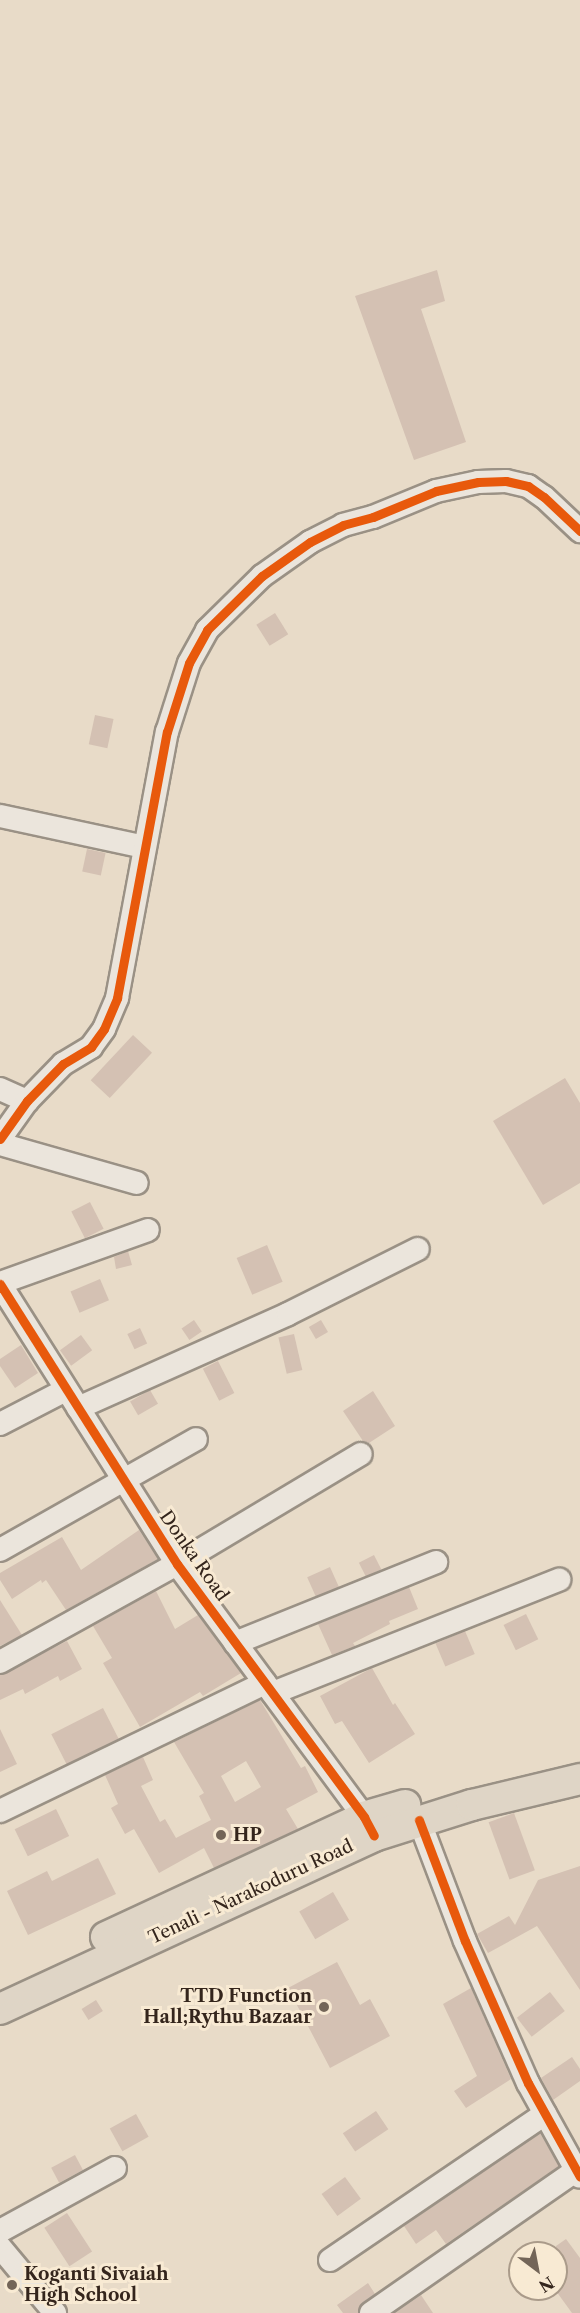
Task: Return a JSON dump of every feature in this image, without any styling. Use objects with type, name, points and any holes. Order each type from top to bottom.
[{"type":"main road","name":"Tenali - Narakoduru Road","points":[[0,1987],[369,1826],[580,1760]]},
{"type":"main road","name":"Tenali - Narakoduru Road","points":[[0,2009],[369,1826],[419,1820],[580,1779]]},
{"type":"street","points":[[137,1183],[0,1141],[27,1101],[63,1064],[86,1052],[104,1029],[117,998],[167,732],[189,663],[207,630],[262,576],[310,542],[343,525],[373,517],[436,491],[478,482],[506,481],[528,486],[544,497],[580,531]]},
{"type":"street","points":[[0,816],[144,847]]},
{"type":"street","points":[[0,1089],[27,1101]]},
{"type":"street","points":[[0,1284],[148,1230]]},
{"type":"street","points":[[0,1424],[72,1399],[288,1314],[418,1249]]},
{"type":"street","name":"Donka Road","points":[[0,1284],[177,1564],[369,1826]]},
{"type":"street","points":[[0,1550],[196,1439]]},
{"type":"street","points":[[0,1662],[177,1564],[361,1454]]},
{"type":"street","points":[[236,1643],[436,1562]]},
{"type":"street","points":[[0,1811],[269,1688],[559,1580]]},
{"type":"street","points":[[371,2313],[578,2174],[528,2083],[465,1941],[419,1820]]},
{"type":"street","points":[[330,2260],[545,2114]]},
{"type":"street","points":[[0,2231],[115,2169]]},
{"type":"street","points":[[0,2247],[55,2313]]},
{"type":"building","points":[[437,270],[445,301],[421,309],[466,442],[414,460],[355,296]]},
{"type":"building","points":[[275,613],[288,634],[270,646],[256,625]]},
{"type":"building","points":[[95,715],[114,719],[107,748],[89,744]]},
{"type":"building","points":[[87,849],[106,853],[101,875],[82,871]]},
{"type":"building","points":[[133,1035],[152,1053],[110,1098],[91,1080]]},
{"type":"building","points":[[565,1078],[580,1103],[580,1183],[543,1205],[493,1121]]},
{"type":"building","points":[[90,1202],[104,1229],[85,1238],[71,1212]]},
{"type":"building","points":[[267,1245],[283,1282],[252,1295],[237,1258]]},
{"type":"building","points":[[128,1251],[132,1265],[116,1269],[114,1257]]},
{"type":"building","points":[[100,1279],[109,1300],[80,1313],[71,1292]]},
{"type":"building","points":[[194,1320],[202,1332],[189,1340],[182,1328]]},
{"type":"building","points":[[321,1320],[328,1332],[316,1339],[309,1327]]},
{"type":"building","points":[[140,1328],[147,1343],[134,1349],[127,1334]]},
{"type":"building","points":[[294,1334],[302,1370],[287,1374],[278,1338]]},
{"type":"building","points":[[81,1335],[92,1350],[71,1366],[60,1350]]},
{"type":"building","points":[[21,1345],[38,1373],[15,1388],[0,1366],[0,1359]]},
{"type":"building","points":[[218,1361],[234,1393],[219,1401],[203,1369]]},
{"type":"building","points":[[150,1390],[158,1404],[138,1415],[130,1402]]},
{"type":"building","points":[[373,1391],[395,1426],[369,1443],[363,1441],[343,1411]]},
{"type":"building","points":[[139,1530],[158,1559],[66,1610],[46,1580],[42,1583],[41,1580],[12,1599],[0,1580],[0,1573],[62,1537],[81,1570]]},
{"type":"building","points":[[374,1555],[381,1569],[366,1577],[359,1563]]},
{"type":"building","points":[[330,1567],[339,1587],[316,1597],[307,1577]]},
{"type":"building","points":[[409,1587],[418,1609],[389,1621],[390,1624],[353,1643],[355,1646],[332,1655],[318,1624]]},
{"type":"building","points":[[156,1591],[175,1629],[198,1615],[241,1673],[203,1696],[200,1692],[140,1727],[103,1663],[112,1658],[93,1626]]},
{"type":"building","points":[[0,1600],[22,1635],[0,1646]]},
{"type":"building","points":[[526,1614],[538,1639],[516,1650],[504,1625]]},
{"type":"building","points":[[465,1631],[475,1654],[445,1667],[436,1644]]},
{"type":"building","points":[[67,1641],[82,1669],[60,1681],[58,1676],[25,1694],[23,1689],[0,1700],[0,1675]]},
{"type":"building","points":[[372,1668],[393,1705],[395,1703],[415,1734],[369,1763],[342,1721],[335,1724],[320,1696]]},
{"type":"building","points":[[260,1700],[301,1768],[305,1766],[318,1792],[286,1809],[298,1829],[214,1868],[204,1848],[159,1873],[134,1829],[125,1834],[111,1808],[118,1804],[105,1775],[143,1757],[153,1780],[141,1786],[160,1822],[165,1819],[176,1838],[211,1820],[199,1796],[204,1793],[174,1742]],"holes":[[[246,1761],[261,1787],[235,1802],[221,1776]]]},
{"type":"building","points":[[103,1708],[119,1739],[67,1766],[51,1734]]},
{"type":"building","points":[[0,1729],[17,1764],[0,1772]]},
{"type":"building","points":[[56,1809],[69,1836],[28,1856],[15,1829]]},
{"type":"building","points":[[514,1813],[535,1870],[509,1880],[489,1822]]},
{"type":"building","points":[[98,1858],[116,1894],[28,1935],[7,1891],[47,1871],[52,1881]]},
{"type":"building","points":[[580,1866],[580,1990],[537,1926],[488,1953],[477,1934],[509,1916],[515,1925],[538,1880]]},
{"type":"building","points":[[333,1892],[349,1920],[315,1939],[299,1912]]},
{"type":"building","points":[[337,1962],[360,2005],[370,1999],[390,2036],[330,2068],[288,1988]]},
{"type":"building","points":[[471,1988],[511,2079],[466,2108],[454,2091],[477,2076],[443,2004]]},
{"type":"building","points":[[550,1992],[565,2011],[532,2037],[517,2018]]},
{"type":"building","points":[[96,2000],[103,2011],[88,2020],[82,2009]]},
{"type":"building","points":[[572,2057],[580,2069],[580,2081],[553,2100],[541,2078]]},
{"type":"building","points":[[376,2111],[388,2129],[355,2152],[343,2133]]},
{"type":"building","points":[[136,2114],[149,2137],[122,2151],[110,2129]]},
{"type":"building","points":[[540,2133],[559,2166],[446,2244],[436,2230],[416,2244],[404,2226]]},
{"type":"building","points":[[75,2155],[83,2170],[59,2183],[51,2168]]},
{"type":"building","points":[[345,2177],[361,2199],[337,2216],[322,2194]]},
{"type":"building","points":[[67,2213],[92,2252],[69,2266],[44,2228]]},
{"type":"building","points":[[568,2242],[580,2258],[580,2313],[572,2313],[563,2301],[568,2301]]},
{"type":"building","points":[[368,2283],[375,2294],[363,2302],[358,2313],[343,2313],[337,2305]]},
{"type":"building","points":[[421,2295],[433,2313],[395,2313]]},
{"type":"cycle path","points":[[0,1139],[27,1101],[63,1064],[91,1047],[104,1029],[117,998],[167,732],[189,663],[207,630],[262,576],[310,542],[343,525],[373,517],[436,491],[478,482],[506,481],[528,486],[544,497],[580,531]]},
{"type":"cycle path","points":[[0,1284],[177,1564],[364,1817],[374,1836]]},
{"type":"cycle path","points":[[419,1820],[465,1941],[528,2083],[580,2177]]},
{"type":"place","name":"HP","points":[[221,1835]]},
{"type":"place","name":"TTD Function Hall;Rythu Bazaar","points":[[324,2007]]},
{"type":"place","name":"Koganti Sivaiah High School","points":[[12,2285]]}]
